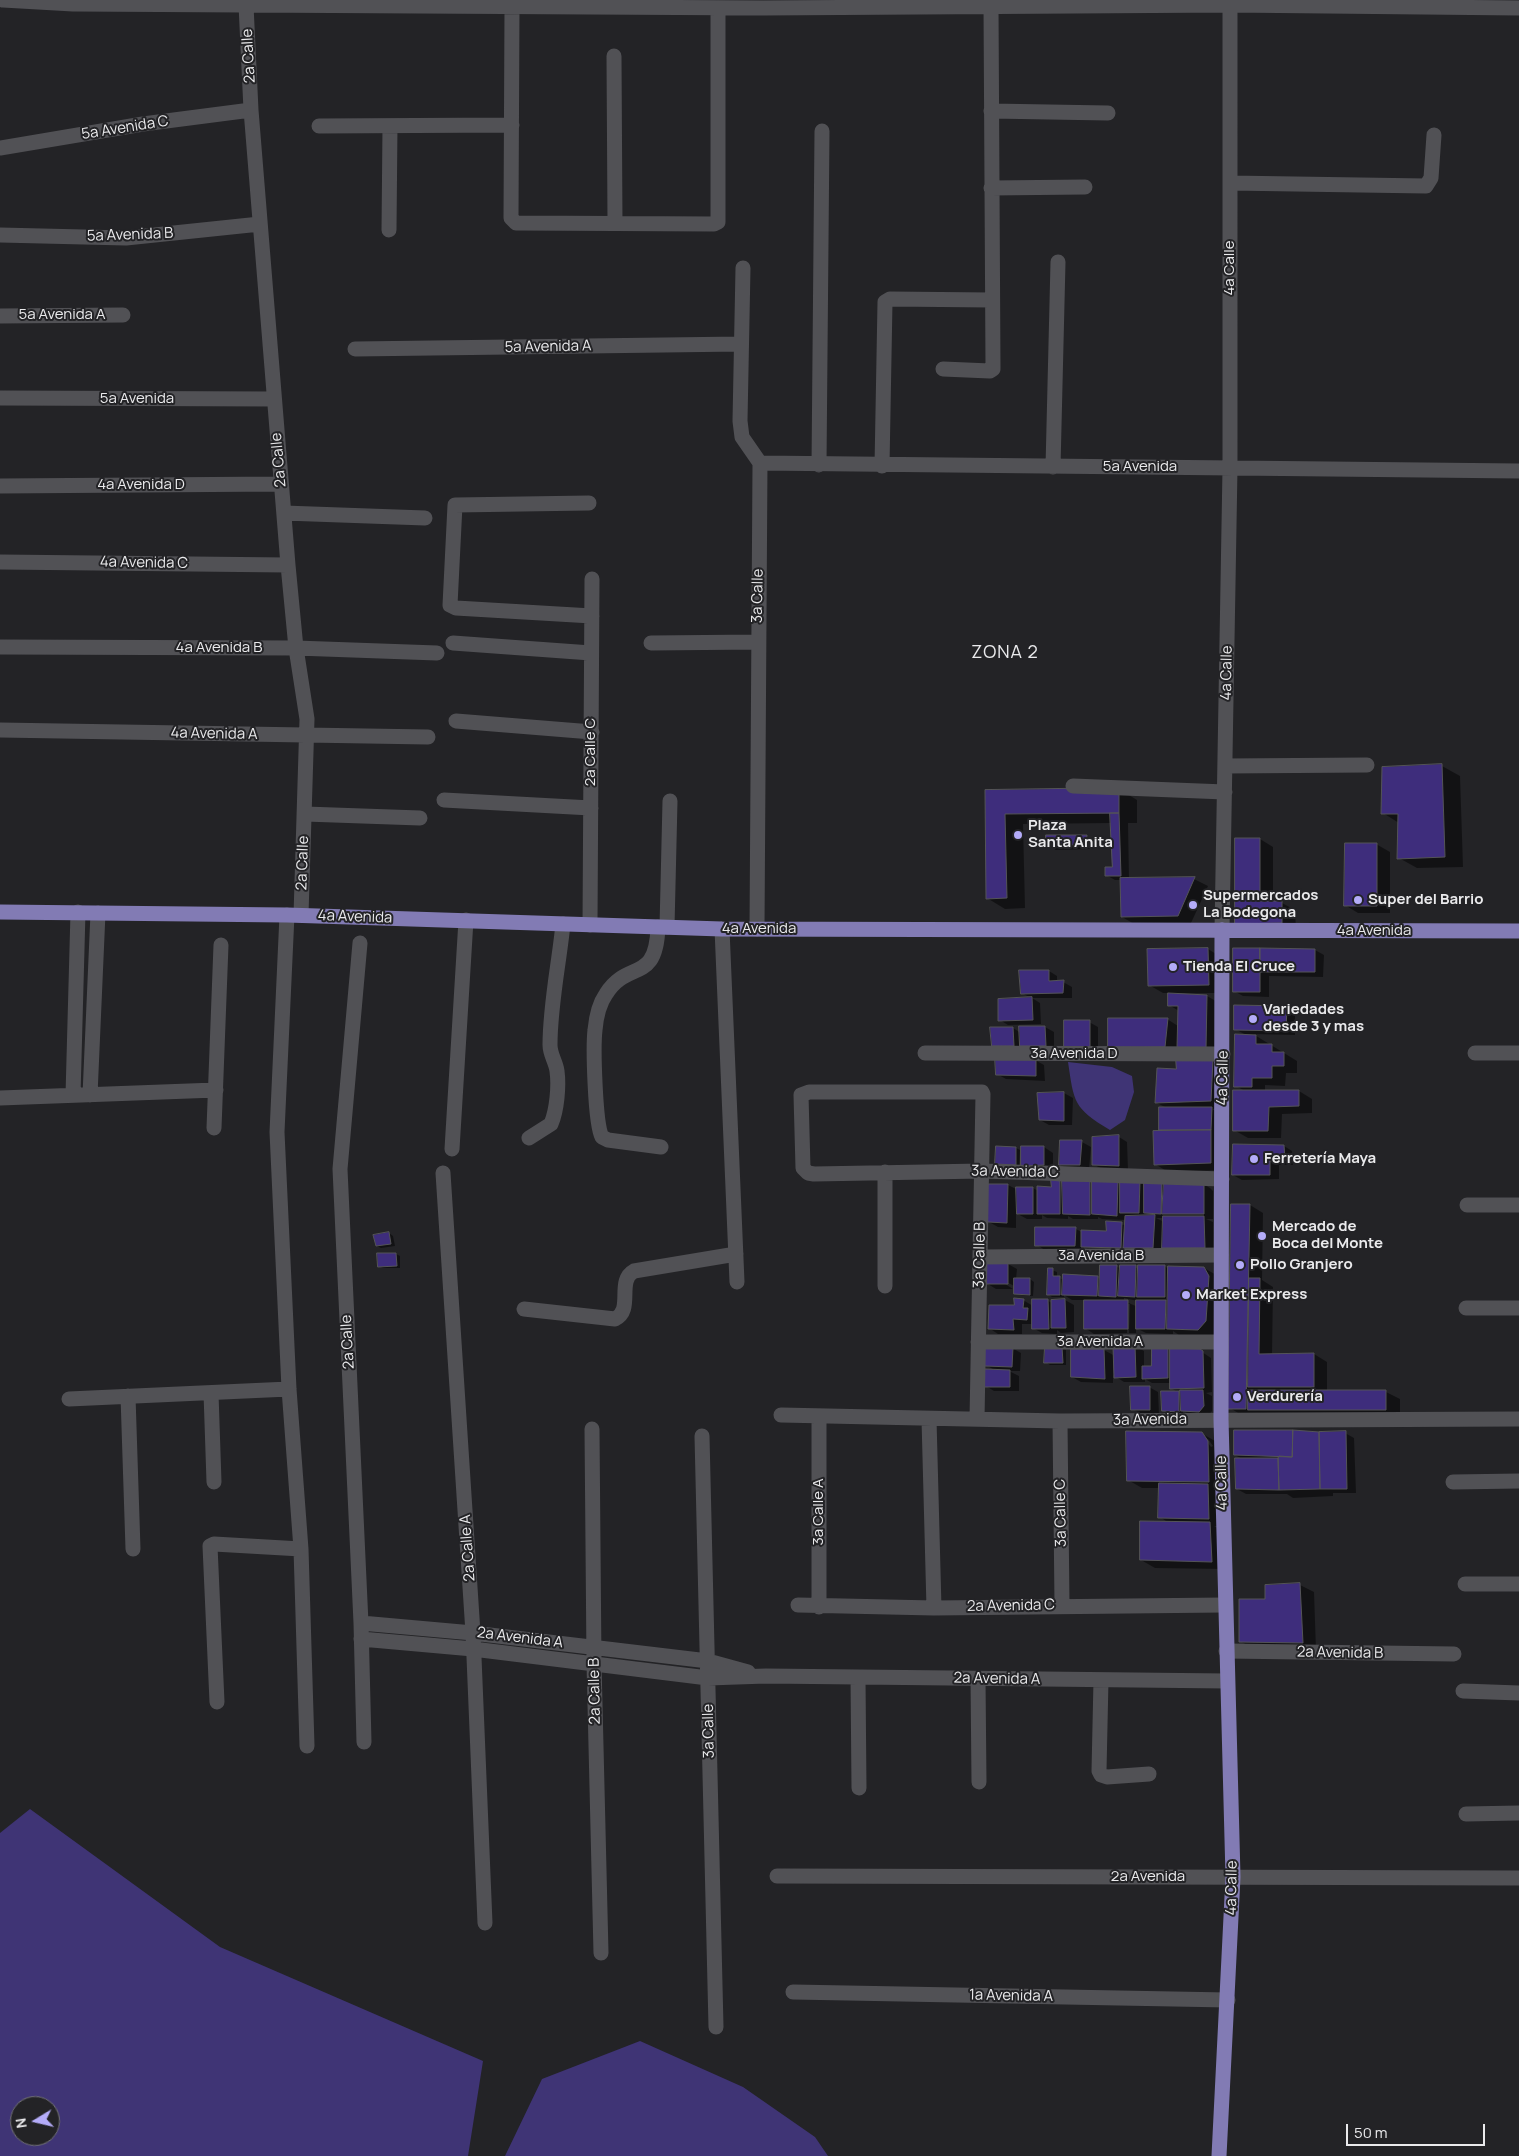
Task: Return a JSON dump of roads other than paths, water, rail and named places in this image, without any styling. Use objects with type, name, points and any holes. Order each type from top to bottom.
[{"type":"main road","name":"4a Avenida","points":[[0,912],[294,915],[722,929],[1519,932]]},
{"type":"main road","name":"4a Calle","points":[[1219,2156],[1233,1877],[1224,1605],[1221,1419],[1222,930]]},
{"type":"street","points":[[3,0],[246,5],[493,3],[512,6],[718,8],[763,4],[1418,3],[1474,4],[1519,8]]},
{"type":"street","name":"4a Calle","points":[[1222,930],[1230,468],[1230,3]]},
{"type":"street","name":"2a Calle","points":[[246,5],[260,224],[281,484],[296,648],[307,735],[305,814],[294,915],[277,1132],[289,1389],[301,1550],[307,1746]]},
{"type":"street","points":[[943,369],[992,370],[992,5]]},
{"type":"street","points":[[512,6],[510,218],[512,221],[714,224],[718,222],[718,8]]},
{"type":"street","points":[[614,56],[615,223]]},
{"type":"street","name":"5a Avenida C","points":[[0,148],[143,124],[252,110]]},
{"type":"street","points":[[991,111],[1108,113]]},
{"type":"street","points":[[318,126],[512,125]]},
{"type":"street","points":[[389,230],[390,126]]},
{"type":"street","points":[[820,464],[822,132]]},
{"type":"street","points":[[1230,184],[1426,186],[1431,178],[1434,134]]},
{"type":"street","points":[[991,188],[1085,187]]},
{"type":"street","name":"5a Avenida B","points":[[0,235],[126,238],[260,224]]},
{"type":"street","points":[[1052,467],[1058,262]]},
{"type":"street","points":[[743,268],[740,421],[742,437],[760,463]]},
{"type":"street","points":[[882,466],[885,302],[890,299],[991,300]]},
{"type":"street","name":"5a Avenida A","points":[[0,316],[123,315]]},
{"type":"street","name":"5a Avenida A","points":[[355,349],[741,344]]},
{"type":"street","name":"5a Avenida","points":[[0,398],[274,399]]},
{"type":"street","name":"5a Avenida","points":[[760,463],[882,466],[1519,471]]},
{"type":"street","name":"3a Calle","points":[[757,929],[760,463]]},
{"type":"street","name":"4a Avenida D","points":[[0,486],[281,484]]},
{"type":"street","points":[[589,503],[455,505],[450,605],[456,608],[592,616]]},
{"type":"street","points":[[284,513],[425,518]]},
{"type":"street","name":"4a Avenida C","points":[[0,562],[288,565]]},
{"type":"street","name":"2a Calle C","points":[[590,924],[592,579]]},
{"type":"street","points":[[651,643],[758,642]]},
{"type":"street","points":[[453,643],[591,653]]},
{"type":"street","name":"4a Avenida B","points":[[0,647],[296,648],[437,653]]},
{"type":"street","points":[[456,721],[592,732]]},
{"type":"street","name":"4a Avenida A","points":[[0,730],[428,737]]},
{"type":"street","points":[[1225,766],[1367,765]]},
{"type":"street","points":[[1073,786],[1225,792]]},
{"type":"street","points":[[444,800],[591,808]]},
{"type":"street","points":[[661,1147],[608,1140],[602,1137],[598,1122],[594,1033],[596,1018],[606,994],[623,976],[648,964],[654,956],[662,927],[670,801]]},
{"type":"street","points":[[305,814],[420,818]]},
{"type":"street","points":[[73,1095],[78,912]]},
{"type":"street","points":[[90,1095],[98,913]]},
{"type":"street","points":[[452,1149],[466,920]]},
{"type":"street","points":[[529,1138],[551,1124],[554,1110],[557,1070],[550,1054],[550,1046],[552,1008],[563,924]]},
{"type":"street","points":[[722,929],[737,1282]]},
{"type":"street","name":"2a Calle","points":[[360,943],[340,1169],[362,1639],[364,1742]]},
{"type":"street","points":[[214,1128],[222,945]]},
{"type":"street","name":"3a Avenida D","points":[[925,1053],[1223,1054]]},
{"type":"street","points":[[1475,1053],[1519,1053]]},
{"type":"street","points":[[0,1098],[216,1090]]},
{"type":"street","name":"3a Calle B","points":[[808,1172],[803,1168],[800,1103],[802,1095],[809,1092],[982,1092],[977,1419]]},
{"type":"street","name":"3a Avenida C","points":[[808,1172],[814,1174],[982,1171],[1222,1179]]},
{"type":"street","points":[[885,1172],[885,1286]]},
{"type":"street","name":"2a Calle A","points":[[443,1173],[474,1649],[485,1923]]},
{"type":"street","points":[[1467,1205],[1519,1205]]},
{"type":"street","points":[[524,1309],[615,1318],[620,1316],[624,1310],[628,1274],[634,1271],[736,1254]]},
{"type":"street","name":"3a Avenida B","points":[[980,1257],[1221,1255]]},
{"type":"street","points":[[1466,1308],[1519,1308]]},
{"type":"street","name":"3a Avenida A","points":[[978,1342],[1221,1342]]},
{"type":"street","points":[[69,1399],[289,1389]]},
{"type":"street","points":[[211,1393],[214,1482]]},
{"type":"street","points":[[128,1396],[133,1549]]},
{"type":"street","name":"3a Avenida","points":[[781,1415],[1060,1421],[1519,1419]]},
{"type":"street","name":"3a Calle A","points":[[819,1416],[819,1607]]},
{"type":"street","points":[[929,1419],[934,1608]]},
{"type":"street","name":"3a Calle C","points":[[1060,1421],[1062,1605]]},
{"type":"street","name":"2a Calle B","points":[[592,1428],[594,1663],[601,1952]]},
{"type":"street","name":"3a Calle","points":[[702,1436],[716,2027]]},
{"type":"street","points":[[1453,1482],[1519,1481]]},
{"type":"street","points":[[217,1702],[210,1546],[214,1544],[301,1550]]},
{"type":"street","points":[[1464,1584],[1519,1584]]},
{"type":"street","name":"2a Avenida C","points":[[798,1605],[819,1607],[934,1608],[1062,1605],[1224,1605]]},
{"type":"street","name":"2a Avenida A","points":[[361,1623],[473,1632],[708,1661],[766,1676]]},
{"type":"street","name":"2a Avenida A","points":[[362,1639],[474,1649],[708,1678],[766,1676],[1227,1681]]},
{"type":"street","name":"2a Avenida B","points":[[1226,1651],[1454,1654]]},
{"type":"street","points":[[858,1678],[859,1788]]},
{"type":"street","points":[[978,1679],[980,1782]]},
{"type":"street","points":[[1101,1680],[1099,1772],[1107,1777],[1150,1774]]},
{"type":"street","points":[[1463,1691],[1519,1693]]},
{"type":"street","points":[[1466,1814],[1519,1814]]},
{"type":"street","name":"2a Avenida","points":[[778,1876],[1519,1878]]},
{"type":"street","name":"1a Avenida A","points":[[793,1992],[1228,2000]]},
{"type":"place","name":"Plaza Santa Anita","points":[[1018,835]]},
{"type":"place","name":"Super del Barrio","points":[[1358,900]]},
{"type":"place","name":"Supermercados La Bodegona","points":[[1193,905]]},
{"type":"place","name":"Tienda El Cruce","points":[[1173,967]]},
{"type":"place","name":"Variedades desde 3 y mas","points":[[1253,1019]]},
{"type":"place","name":"Ferretería Maya","points":[[1254,1159]]},
{"type":"place","name":"Mercado de Boca del Monte","points":[[1262,1236]]},
{"type":"place","name":"Pollo Granjero","points":[[1240,1265]]},
{"type":"place","name":"Market Express","points":[[1186,1295]]},
{"type":"place","name":"Verdurería","points":[[1237,1397]]},
{"type":"district","name":"ZONA 2","points":[[1005,653]]}]
